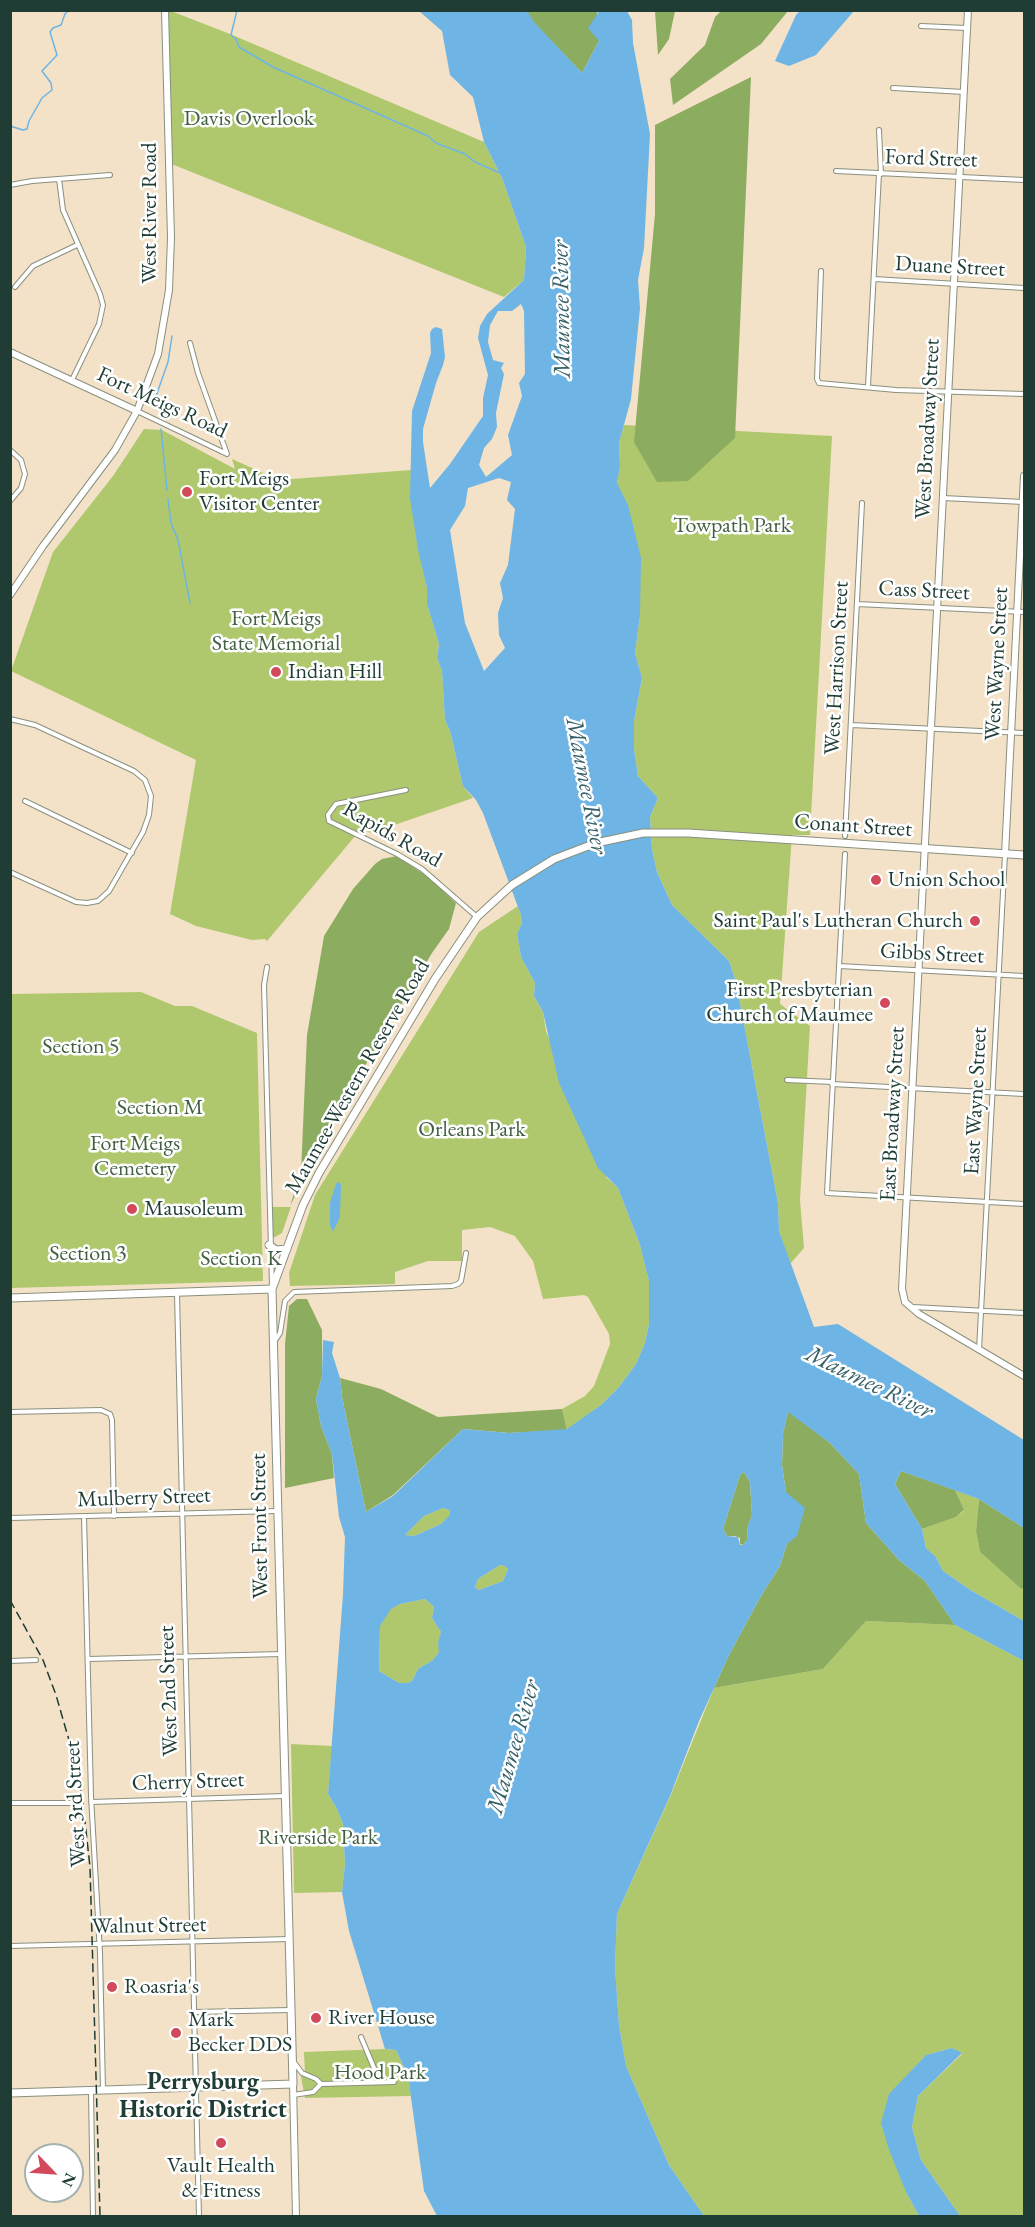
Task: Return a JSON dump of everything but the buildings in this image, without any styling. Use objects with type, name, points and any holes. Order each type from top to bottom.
[{"type":"main road","name":"Conant Street","points":[[498,897],[542,865],[596,843],[643,833],[678,833],[1024,855]]},
{"type":"main road","name":"Maumee-Western Reserve Road","points":[[272,1289],[303,1205],[319,1173],[435,979],[477,917],[498,897]]},
{"type":"main road","points":[[269,1245],[276,1250],[287,1249]]},
{"type":"main road","points":[[10,1298],[272,1289]]},
{"type":"main road","name":"West Front Street","points":[[272,1289],[293,2084]]},
{"type":"main road","points":[[10,2093],[293,2084]]},
{"type":"street","name":"West River Road","points":[[10,595],[115,450],[137,411],[158,354],[169,290],[171,238],[165,10]]},
{"type":"street","name":"West Broadway Street","points":[[924,849],[968,10]]},
{"type":"street","points":[[921,26],[967,28]]},
{"type":"street","points":[[893,88],[963,92]]},
{"type":"street","points":[[868,386],[880,174],[879,130]]},
{"type":"street","name":"Ford Street","points":[[836,171],[1024,180]]},
{"type":"street","points":[[10,185],[110,175]]},
{"type":"street","points":[[59,179],[63,210],[100,294],[103,309],[99,324],[71,381]]},
{"type":"street","points":[[15,286],[33,266],[77,245]]},
{"type":"street","points":[[821,271],[817,379],[819,383],[896,390],[1024,394]]},
{"type":"street","name":"Duane Street","points":[[874,279],[1024,288]]},
{"type":"street","name":"Fort Meigs Road","points":[[10,352],[227,454],[198,373],[190,343]]},
{"type":"street","points":[[10,450],[21,460],[25,474],[21,488],[10,501]]},
{"type":"street","name":"West Wayne Street","points":[[1005,854],[1011,733],[1021,612],[1024,476]]},
{"type":"street","points":[[943,498],[1024,502]]},
{"type":"street","name":"West Harrison Street","points":[[845,836],[862,502]]},
{"type":"street","name":"Cass Street","points":[[857,604],[1021,612]]},
{"type":"street","points":[[10,719],[35,724],[143,777],[150,789],[151,804],[146,825],[132,853],[106,894],[90,903],[76,902],[10,872]]},
{"type":"street","points":[[851,725],[1024,734]]},
{"type":"street","name":"Rapids Road","points":[[406,790],[336,804],[328,815],[328,821],[416,865],[449,890],[477,917]]},
{"type":"street","points":[[25,801],[132,853]]},
{"type":"street","name":"East Broadway Street","points":[[910,1307],[904,1298],[902,1289],[924,849]]},
{"type":"street","points":[[845,854],[827,1193],[1024,1203]]},
{"type":"street","name":"East Wayne Street","points":[[980,1350],[1005,854]]},
{"type":"street","name":"Gibbs Street","points":[[839,966],[1024,976]]},
{"type":"street","name":"West Front Street","points":[[267,967],[264,985],[269,1245],[272,1289]]},
{"type":"street","points":[[787,1080],[1024,1094]]},
{"type":"street","points":[[274,1342],[280,1333],[285,1301],[294,1292],[452,1286],[462,1281],[466,1253]]},
{"type":"street","name":"West 2nd Street","points":[[177,1294],[199,2217]]},
{"type":"street","points":[[910,1307],[1024,1313]]},
{"type":"street","points":[[910,1307],[1024,1376]]},
{"type":"street","points":[[10,1412],[101,1410],[110,1414],[114,1515]]},
{"type":"street","name":"Mulberry Street","points":[[10,1518],[278,1511]]},
{"type":"street","name":"West 3rd Street","points":[[84,1516],[91,1802],[96,1865],[103,2090]]},
{"type":"street","points":[[88,1659],[282,1654]]},
{"type":"street","points":[[10,1661],[36,1660]]},
{"type":"street","name":"Cherry Street","points":[[91,1802],[285,1796]]},
{"type":"street","points":[[10,1803],[71,1803]]},
{"type":"street","name":"Walnut Street","points":[[10,1946],[289,1940]]},
{"type":"street","points":[[194,2012],[291,2010]]},
{"type":"street","points":[[361,2037],[374,2066],[371,2084]]},
{"type":"street","points":[[293,2061],[302,2073],[316,2079],[321,2084],[394,2082]]},
{"type":"street","points":[[293,2084],[296,2217]]},
{"type":"street","points":[[293,2095],[313,2092],[321,2084]]},
{"type":"street","points":[[91,2091],[93,2217]]},
{"type":"green space","name":"Davis Overlook","points":[[165,11],[171,11],[230,34],[484,142],[502,178],[526,247],[524,280],[504,297],[169,163]]},
{"type":"green space","points":[[527,11],[597,11],[599,41],[582,73],[533,22]]},
{"type":"green space","points":[[655,11],[675,11],[669,39],[658,55]]},
{"type":"green space","points":[[721,11],[788,11],[761,44],[673,105],[670,79],[705,45],[715,17]]},
{"type":"green space","points":[[751,77],[735,438],[688,481],[657,482],[634,442],[655,214],[655,125]]},
{"type":"green space","name":"Towpath Park","points":[[624,425],[832,436],[810,835],[792,835],[780,1004],[810,1026],[800,1200],[804,1248],[790,1264],[779,1231],[778,1203],[736,982],[729,961],[672,905],[657,872],[652,849],[650,817],[658,798],[638,776],[634,749],[634,721],[642,678],[635,653],[640,616],[617,483],[620,466],[619,443]]},
{"type":"green space","name":"Fort Meigs State Memorial","points":[[144,429],[162,430],[235,469],[232,459],[279,480],[411,470],[416,536],[427,588],[427,604],[439,644],[437,658],[442,671],[445,720],[450,731],[463,786],[473,798],[371,833],[361,829],[267,941],[265,939],[252,940],[196,926],[170,914],[196,760],[11,671],[53,552],[113,476]]},
{"type":"green space","points":[[397,856],[428,877],[456,903],[449,929],[432,953],[340,1108],[290,1206],[301,1172],[307,1035],[324,936],[353,889],[375,864],[382,859]]},
{"type":"green space","name":"Orleans Park","points":[[518,906],[522,923],[517,934],[521,957],[535,983],[534,996],[543,1012],[546,1031],[607,1178],[618,1188],[640,1245],[649,1281],[649,1324],[645,1343],[636,1364],[619,1387],[601,1405],[567,1430],[562,1409],[585,1396],[594,1386],[610,1344],[609,1334],[588,1297],[584,1295],[543,1299],[533,1261],[515,1236],[490,1227],[462,1230],[462,1261],[428,1261],[395,1272],[395,1284],[290,1286],[289,1273],[315,1195],[479,932]]},
{"type":"green space","name":"Fort Meigs Cemetery","points":[[141,992],[175,1006],[192,1006],[257,1033],[263,1281],[11,1288],[11,994]]},
{"type":"green space","points":[[272,1207],[291,1207],[282,1233],[275,1237],[273,1237]]},
{"type":"green space","points":[[297,1299],[307,1299],[322,1330],[322,1376],[316,1399],[321,1426],[332,1454],[334,1478],[285,1488],[285,1344],[289,1306]]},
{"type":"green space","points":[[340,1378],[381,1389],[438,1417],[562,1409],[567,1430],[509,1433],[463,1429],[393,1495],[366,1512]]},
{"type":"green space","points":[[788,1411],[830,1443],[859,1474],[866,1523],[899,1560],[925,1581],[955,1625],[866,1621],[823,1669],[714,1688],[729,1655],[780,1566],[787,1544],[786,1492],[782,1465],[783,1434]]},
{"type":"green space","points":[[901,1471],[955,1490],[964,1510],[956,1517],[922,1529],[895,1484]]},
{"type":"green space","points":[[744,1472],[750,1482],[752,1515],[747,1540],[743,1545],[740,1544],[740,1538],[727,1536],[723,1529],[740,1475]]},
{"type":"green space","points":[[955,1490],[979,1499],[976,1531],[980,1552],[1021,1589],[1024,1588],[1024,1621],[943,1571],[936,1557],[926,1548],[922,1529],[956,1517],[964,1511]]},
{"type":"green space","points":[[979,1499],[1024,1528],[1024,1588],[1021,1589],[980,1552],[976,1531]]},
{"type":"green space","points":[[443,1508],[449,1510],[450,1513],[441,1524],[414,1536],[405,1535],[424,1516]]},
{"type":"green space","points":[[500,1565],[508,1569],[503,1581],[479,1590],[475,1587],[478,1579]]},
{"type":"green space","points":[[425,1599],[434,1607],[432,1618],[441,1632],[439,1652],[433,1660],[418,1669],[412,1681],[399,1683],[379,1671],[380,1626],[390,1609],[400,1604]]},
{"type":"green space","points":[[866,1621],[955,1625],[1024,1661],[1024,2216],[960,2216],[921,2160],[912,2127],[918,2096],[962,2054],[952,2048],[926,2055],[911,2071],[906,2192],[919,2216],[704,2216],[669,2165],[626,2066],[619,2025],[615,1967],[617,1914],[670,1797],[714,1688],[823,1669]]},
{"type":"green space","name":"Riverside Park","points":[[291,1744],[332,1746],[328,1794],[343,1824],[345,1864],[342,1892],[294,1893]]},
{"type":"green space","name":"Hood Park","points":[[396,2050],[408,2076],[411,2096],[305,2098],[301,2077],[301,2074],[305,2076],[304,2052]]},
{"type":"water","name":"Maumee River","points":[[419,11],[527,11],[534,22],[582,73],[599,41],[588,28],[598,13],[597,11],[627,11],[632,20],[633,43],[650,134],[644,248],[638,280],[640,308],[631,399],[619,443],[620,466],[617,483],[628,505],[641,558],[640,616],[635,653],[642,678],[634,721],[634,749],[638,776],[658,798],[650,817],[652,849],[657,872],[672,905],[729,961],[736,982],[778,1203],[779,1231],[814,1327],[838,1324],[1024,1440],[1024,1528],[979,1499],[901,1471],[895,1484],[922,1529],[926,1548],[936,1557],[943,1571],[1024,1621],[1024,1661],[955,1625],[925,1581],[899,1560],[866,1523],[859,1474],[830,1443],[788,1412],[783,1434],[782,1465],[786,1492],[805,1508],[797,1536],[787,1544],[780,1566],[729,1655],[699,1721],[670,1796],[617,1914],[615,1967],[619,2025],[626,2066],[669,2165],[704,2216],[437,2216],[424,2191],[408,2076],[396,2050],[385,2049],[349,1931],[342,1892],[345,1864],[343,1824],[328,1794],[345,1537],[339,1517],[332,1454],[321,1426],[316,1399],[322,1376],[323,1340],[334,1342],[332,1353],[340,1378],[366,1512],[393,1496],[463,1429],[509,1433],[567,1429],[601,1405],[619,1387],[636,1364],[645,1343],[649,1324],[649,1281],[640,1245],[618,1188],[598,1168],[559,1083],[543,1012],[534,996],[535,983],[521,957],[517,934],[522,923],[521,915],[483,813],[476,800],[463,786],[450,731],[445,720],[442,671],[437,658],[439,644],[427,604],[427,588],[410,498],[412,411],[431,353],[430,333],[436,327],[442,329],[445,357],[423,429],[430,488],[450,464],[483,416],[483,398],[488,375],[478,338],[480,326],[487,314],[524,280],[526,247],[502,178],[484,142],[473,97],[450,75],[442,31]],"holes":[[[521,304],[524,311],[525,374],[519,383],[522,396],[508,435],[512,455],[486,477],[479,465],[484,448],[492,439],[497,427],[496,413],[504,374],[501,368],[504,363],[493,360],[488,342],[490,325],[498,311],[512,311]],[[499,478],[511,482],[507,500],[515,509],[508,565],[500,583],[503,598],[498,613],[499,635],[505,648],[484,671],[465,623],[450,530],[465,506],[468,488]],[[744,1472],[750,1482],[752,1515],[747,1540],[740,1545],[738,1537],[727,1536],[723,1529],[740,1475]],[[443,1508],[449,1510],[450,1513],[441,1524],[414,1536],[405,1535],[424,1516]],[[500,1565],[508,1569],[503,1581],[479,1590],[475,1587],[478,1579]],[[425,1599],[434,1607],[432,1618],[441,1632],[438,1643],[439,1652],[433,1660],[418,1669],[412,1681],[408,1683],[399,1683],[379,1671],[380,1626],[391,1609],[400,1604]]]},
{"type":"water","points":[[800,11],[854,11],[816,55],[789,66],[775,61]]},
{"type":"water","points":[[338,1182],[341,1184],[340,1217],[333,1232],[330,1225],[330,1203]]},
{"type":"water","points":[[952,2048],[962,2053],[918,2096],[912,2127],[921,2160],[960,2216],[919,2216],[906,2192],[881,2123],[889,2094],[926,2055]]},
{"type":"waterway","points":[[10,126],[27,129],[42,98],[52,90],[51,83],[42,71],[57,55],[50,32],[61,25],[69,10]]},
{"type":"waterway","points":[[237,10],[231,35],[236,39],[239,47],[273,67],[428,136],[436,143],[465,154],[475,162],[500,173]]},
{"type":"waterway","points":[[155,399],[168,362],[172,336]]},
{"type":"waterway","points":[[161,429],[167,490]]},
{"type":"waterway","points":[[168,499],[171,523],[178,540],[190,603]]},
{"type":"railway","points":[[10,1600],[43,1660],[56,1695],[75,1761],[83,1803],[90,1867],[100,2216]]},
{"type":"place","name":"Fort Meigs Visitor Center","points":[[187,492]]},
{"type":"place","name":"Indian Hill","points":[[276,672]]},
{"type":"place","name":"Union School","points":[[876,880]]},
{"type":"place","name":"Saint Paul's Lutheran Church","points":[[975,921]]},
{"type":"place","name":"First Presbyterian Church of Maumee","points":[[885,1003]]},
{"type":"place","name":"Mausoleum","points":[[132,1209]]},
{"type":"place","name":"Roasria's","points":[[112,1987]]},
{"type":"place","name":"River House","points":[[316,2018]]},
{"type":"place","name":"Mark Becker DDS","points":[[176,2033]]},
{"type":"place","name":"Vault Health & Fitness","points":[[221,2143]]},
{"type":"district","name":"Perrysburg Historic District","points":[[203,2096]]},
{"type":"park label","name":"Section 5","points":[[81,1047]]},
{"type":"park label","name":"Section M","points":[[160,1108]]},
{"type":"park label","name":"Section 3","points":[[88,1254]]},
{"type":"park label","name":"Section K","points":[[241,1259]]}]
